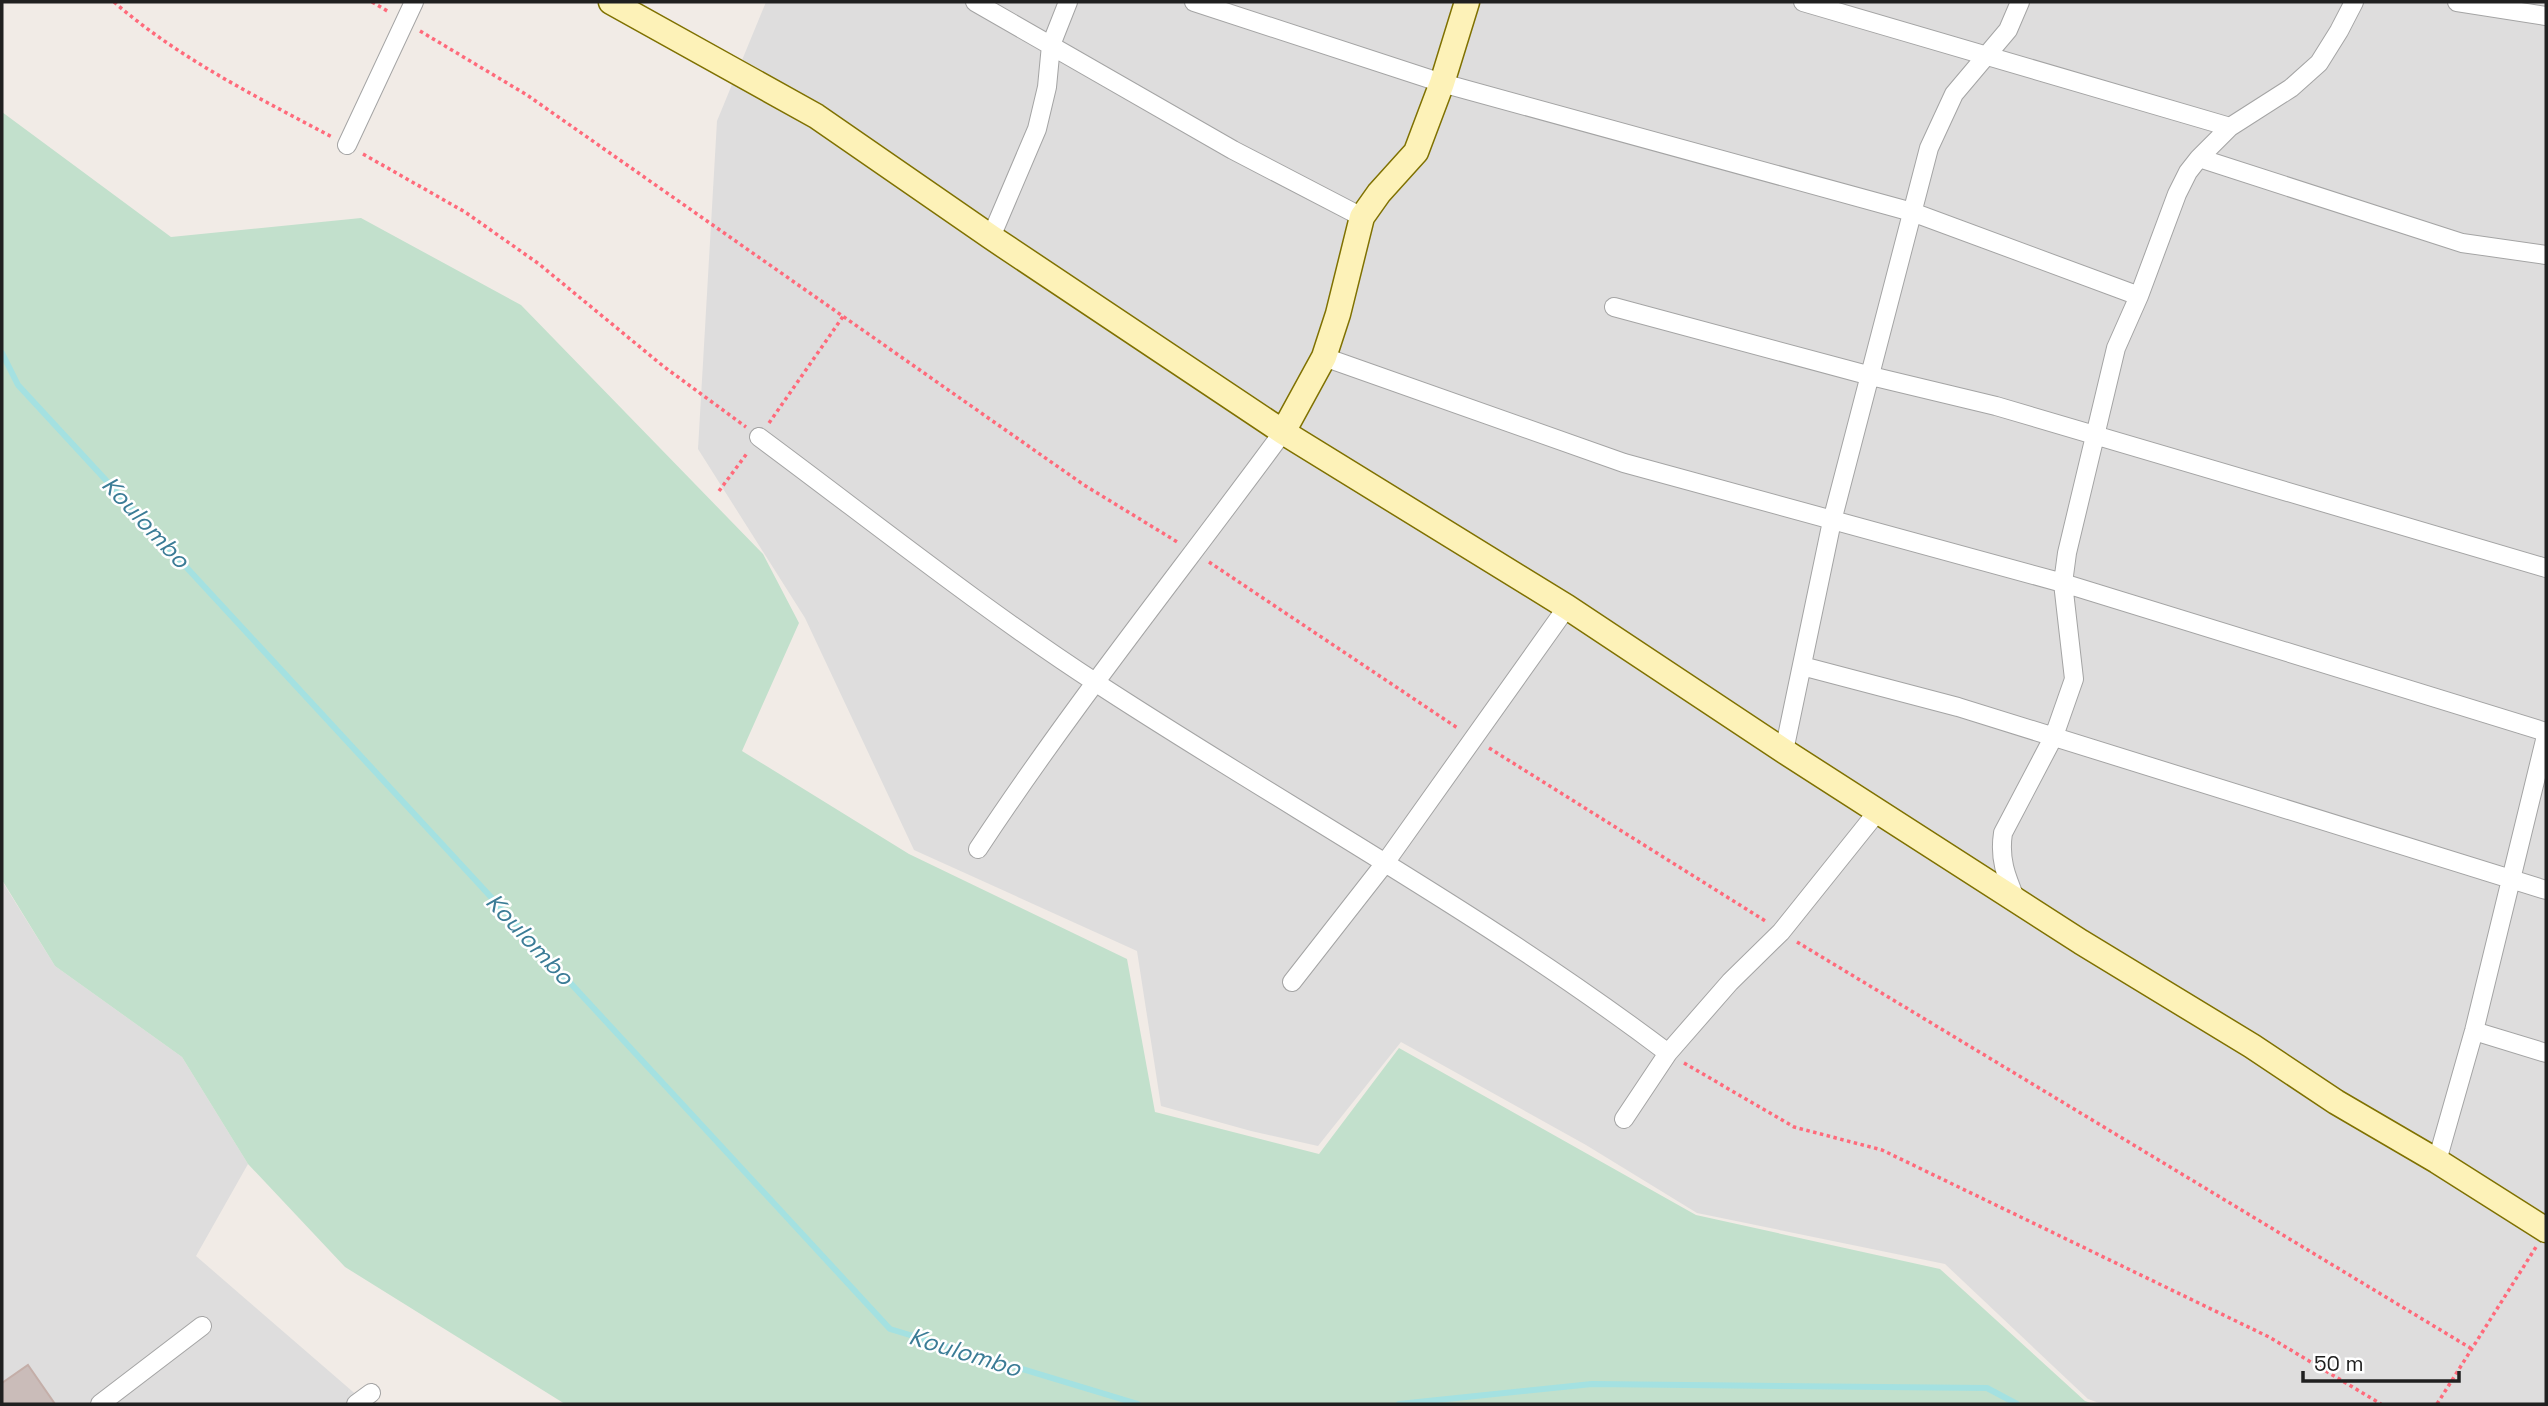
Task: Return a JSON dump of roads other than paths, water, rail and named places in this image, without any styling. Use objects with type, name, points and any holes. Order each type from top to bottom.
[{"type":"street","points":[[347,145],[414,2]]},
{"type":"street","points":[[611,2],[816,116],[991,237],[1283,432],[1567,607],[2016,900],[2252,1046],[2336,1102],[2437,1161],[2546,1230]]},
{"type":"street","points":[[975,2],[1233,150],[1362,217]]},
{"type":"street","points":[[991,237],[1037,129],[1047,87],[1051,45],[1068,2]]},
{"type":"street","points":[[1194,2],[1442,83],[1912,212],[2139,296]]},
{"type":"street","points":[[978,849],[1015,792],[1095,682],[1283,432],[1324,357],[1338,314],[1362,217],[1379,193],[1416,152],[1442,83],[1467,2]]},
{"type":"street","points":[[1803,2],[2230,127]]},
{"type":"street","points":[[1784,751],[1832,520],[1929,148],[1954,94],[2008,30],[2020,2]]},
{"type":"street","points":[[2016,900],[2003,869],[2000,851],[2003,833],[2054,736],[2074,679],[2063,583],[2067,553],[2116,348],[2188,172],[2230,127],[2291,88],[2319,63],[2354,2]]},
{"type":"street","points":[[2457,2],[2546,16]]},
{"type":"street","points":[[2199,158],[2462,243],[2546,255]]},
{"type":"street","points":[[1614,307],[1871,376],[1996,406],[2546,568]]},
{"type":"street","points":[[1324,357],[1624,463],[2063,583],[2546,734],[2474,1031],[2437,1161]]},
{"type":"street","points":[[759,437],[936,570],[1095,682],[1258,787],[1385,863],[1584,992],[1668,1053]]},
{"type":"street","points":[[1292,982],[1385,863],[1567,607]]},
{"type":"street","points":[[1802,666],[1958,706],[2546,890]]},
{"type":"street","points":[[1624,1119],[1668,1053],[1730,982],[1781,932],[1878,811]]},
{"type":"street","points":[[2474,1031],[2546,1053]]},
{"type":"street","points":[[100,1404],[202,1326]]},
{"type":"street","points":[[356,1404],[371,1393]]},
{"type":"waterway","name":"Koulombo","points":[[2,353],[18,385],[890,1329],[1138,1404]]},
{"type":"waterway","name":"Koulombo","points":[[1399,1404],[1592,1384],[1987,1388],[2017,1404]]}]
